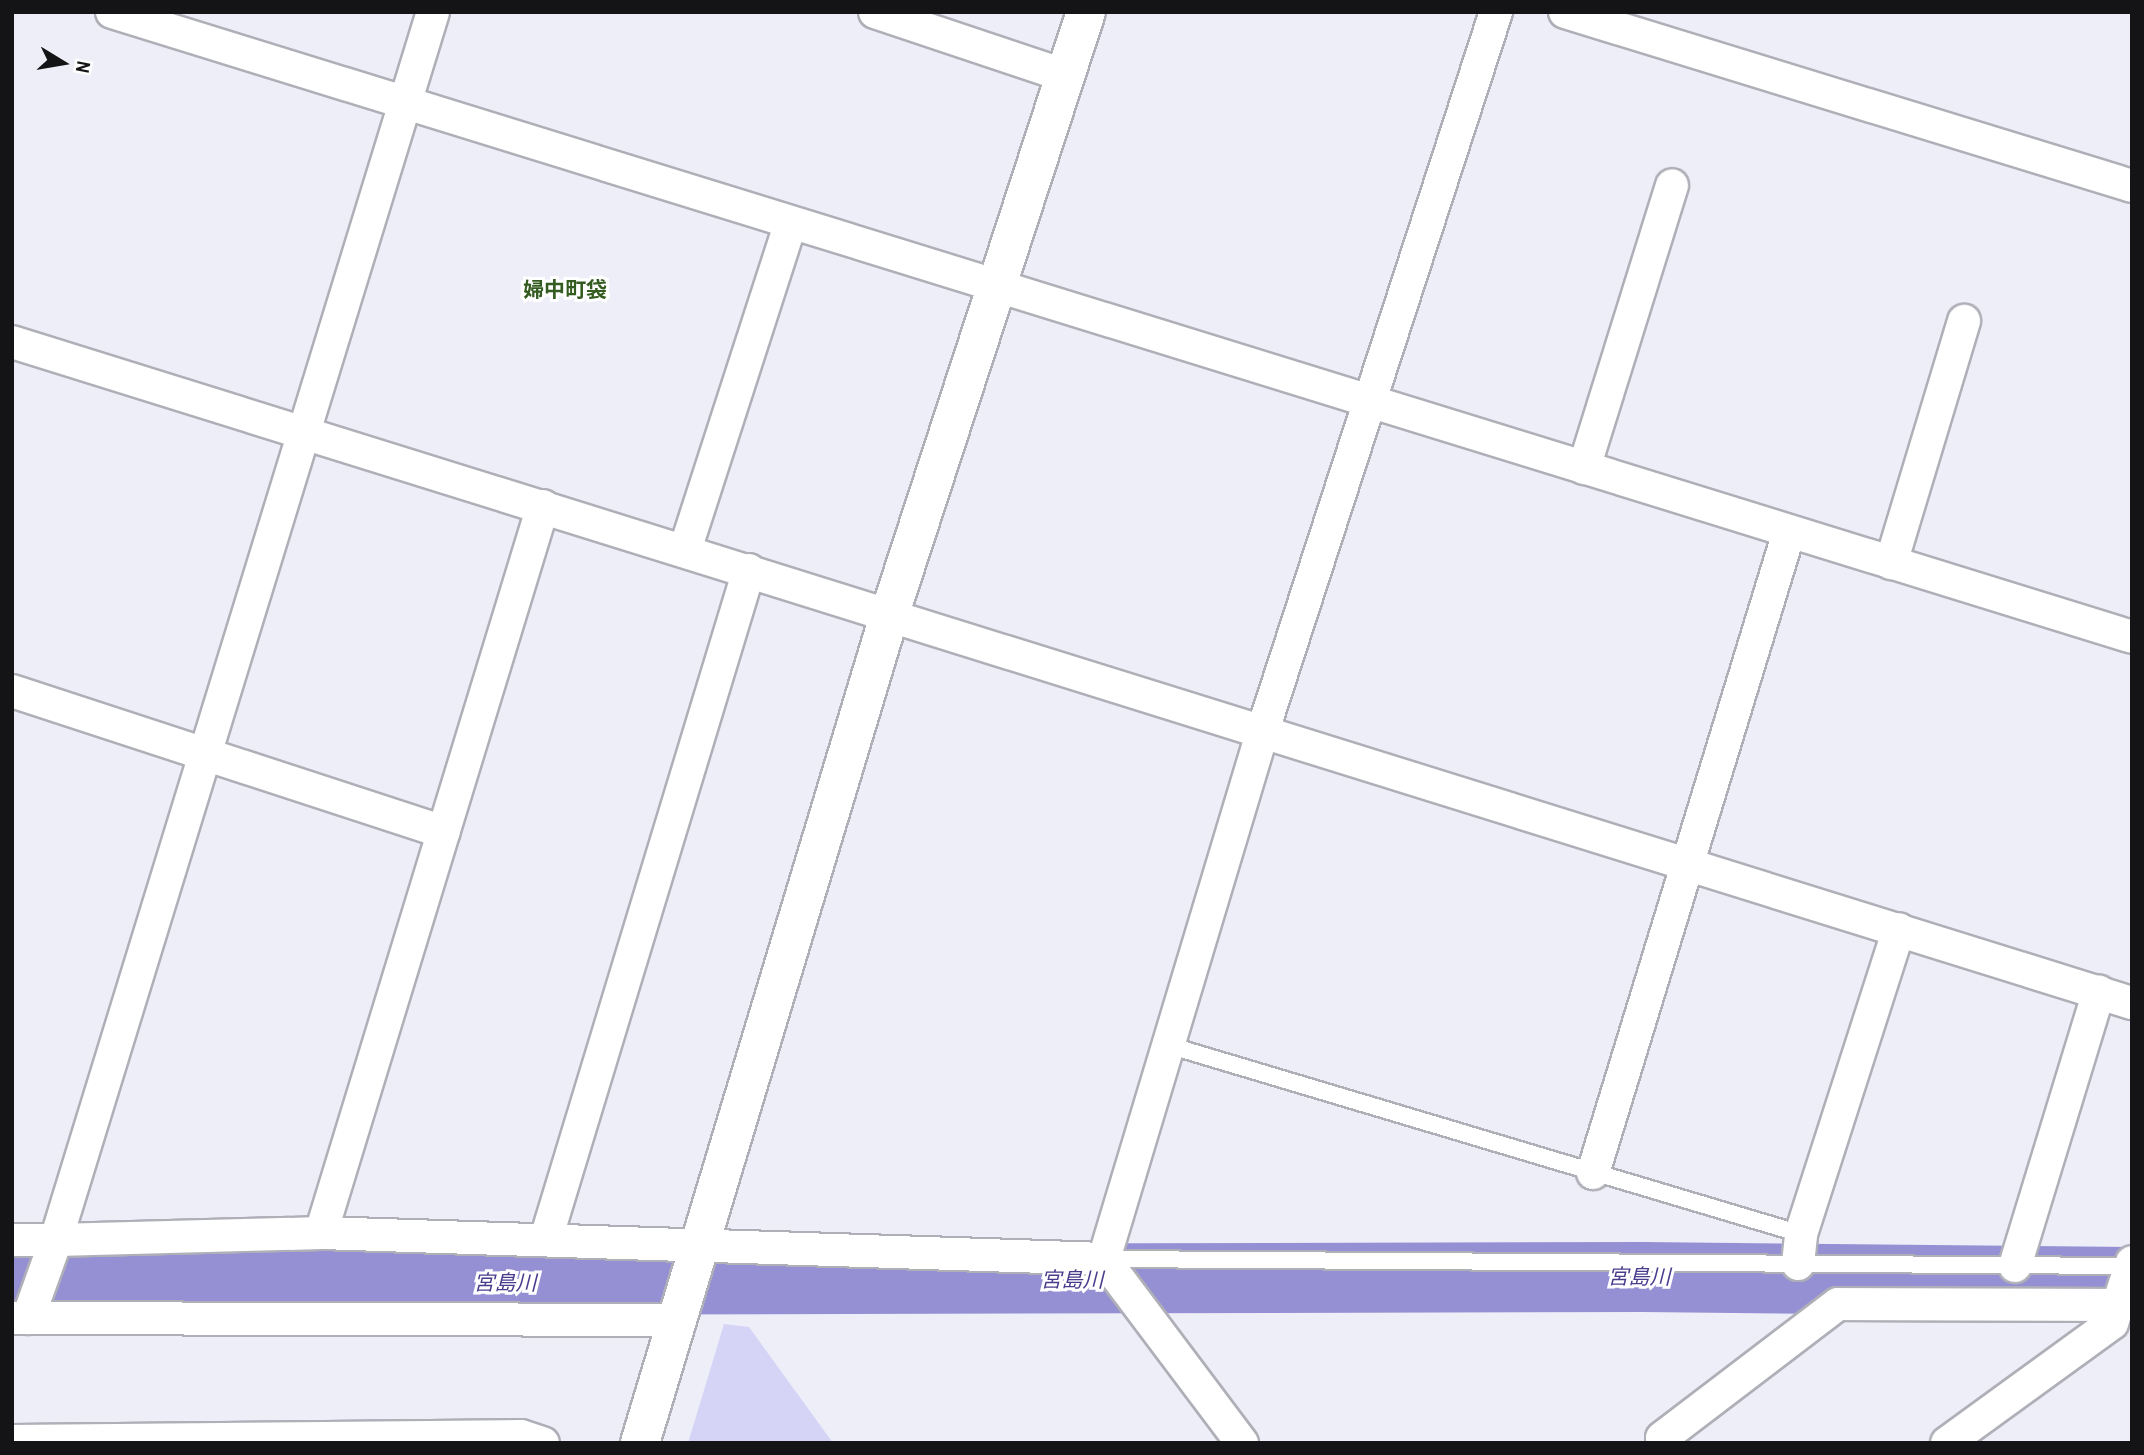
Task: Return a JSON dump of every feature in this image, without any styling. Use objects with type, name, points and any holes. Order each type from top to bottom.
[{"type":"street","points":[[112,12],[404,105],[2132,637]]},
{"type":"street","points":[[433,12],[307,433],[56,1240],[20,1318],[679,1320]]},
{"type":"street","points":[[640,1443],[704,1243],[890,613],[1086,12]]},
{"type":"street","points":[[1104,1259],[1263,730],[1367,402],[1496,12]]},
{"type":"street","points":[[1564,12],[2132,186]]},
{"type":"street","points":[[894,15],[1066,76]]},
{"type":"street","points":[[1584,468],[1672,185]]},
{"type":"street","points":[[685,550],[790,224]]},
{"type":"street","points":[[1891,563],[1964,321]]},
{"type":"street","points":[[12,342],[890,613],[2132,1003]]},
{"type":"street","points":[[321,1233],[544,506]]},
{"type":"street","points":[[1594,1173],[1789,531]]},
{"type":"street","points":[[546,1239],[749,570]]},
{"type":"street","points":[[12,691],[444,832]]},
{"type":"street","points":[[1799,1249],[1899,929]]},
{"type":"street","points":[[2015,1266],[2099,992]]},
{"type":"street","points":[[12,1240],[321,1233],[704,1243],[1104,1259]]},
{"type":"street","points":[[1104,1259],[1242,1443]]},
{"type":"street","points":[[1947,1443],[2112,1323],[2131,1265]]},
{"type":"street","points":[[1661,1441],[1838,1304],[2118,1305]]},
{"type":"street","points":[[12,1441],[482,1439],[543,1443]]},
{"type":"lane","points":[[1168,1045],[1594,1173],[1799,1249]]},
{"type":"lane","points":[[1104,1259],[1799,1249],[2015,1266],[2131,1265]]},
{"type":"shaded area","points":[[724,1324],[749,1327],[833,1443],[688,1443]]},
{"type":"waterway","name":"宮島川","points":[[12,1281],[1643,1277],[2132,1282]]},
{"type":"district","name":"婦中町袋","points":[[565,290]]}]
